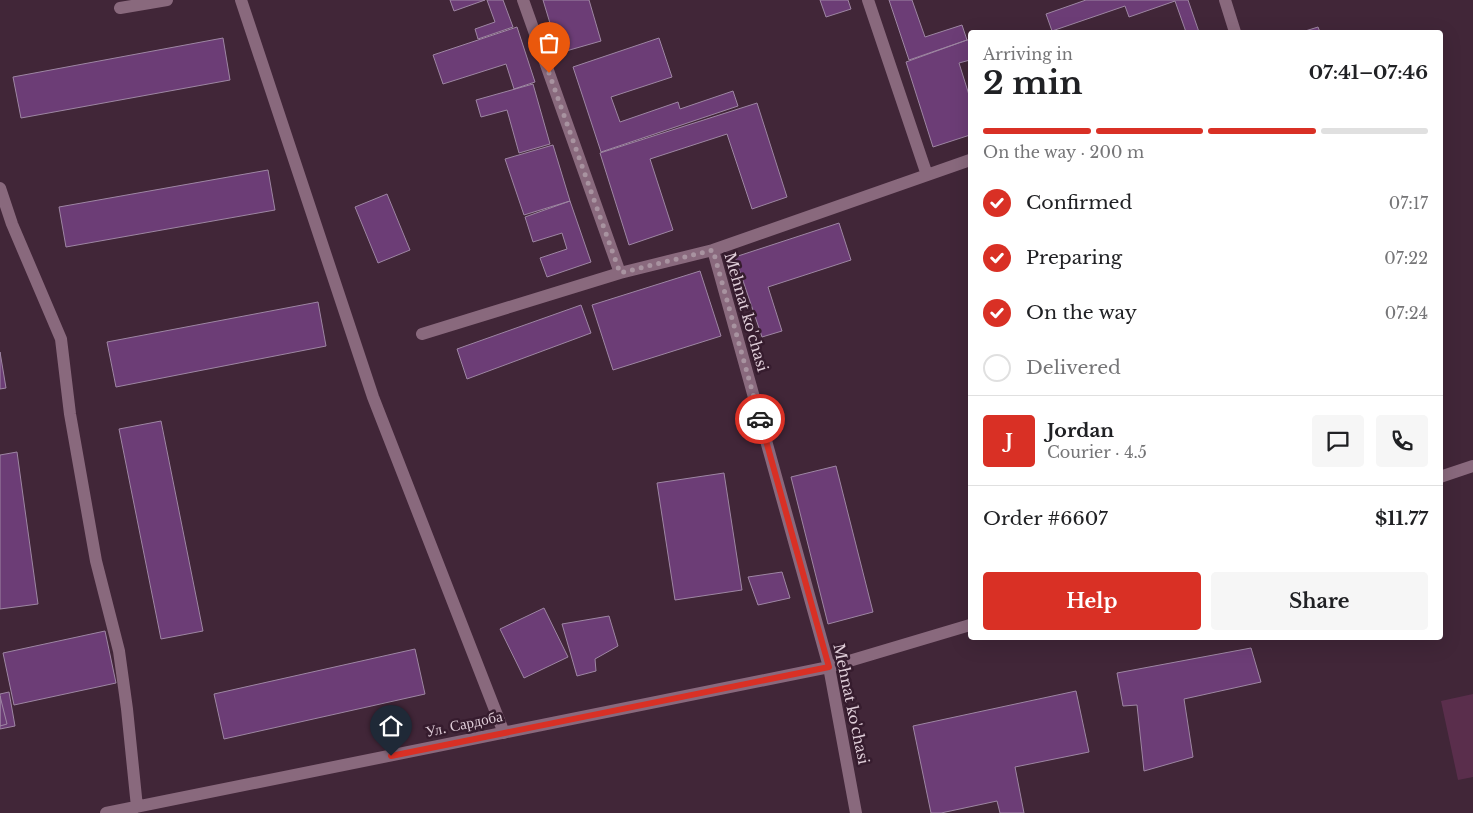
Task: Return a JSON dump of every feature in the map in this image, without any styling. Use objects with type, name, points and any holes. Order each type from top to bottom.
[{"type":"street","points":[[120,8],[167,0]]},
{"type":"street","points":[[241,0],[374,397],[504,733]]},
{"type":"street","points":[[523,0],[620,273]]},
{"type":"street","points":[[868,0],[927,175]]},
{"type":"street","points":[[1225,0],[1234,30]]},
{"type":"street","points":[[713,250],[968,161]]},
{"type":"street","points":[[0,188],[12,224],[61,339],[70,414],[96,561],[119,651],[138,807]]},
{"type":"street","name":"Mehnat ko'chasi","points":[[422,334],[620,273],[713,250],[829,667],[856,813]]},
{"type":"street","points":[[1443,476],[1473,466]]},
{"type":"street","name":"Ул. Сардоба","points":[[106,813],[829,667],[968,626]]},
{"type":"shaded area","points":[[1473,694],[1473,777],[1458,780],[1441,701]]},
{"type":"building","points":[[450,0],[485,0],[454,11]]},
{"type":"building","points":[[487,0],[503,0],[513,27],[478,39],[475,29],[495,22]]},
{"type":"building","points":[[543,0],[589,0],[601,41],[559,53]]},
{"type":"building","points":[[820,0],[848,0],[851,9],[826,17]]},
{"type":"building","points":[[889,0],[912,0],[925,37],[962,25],[967,40],[909,60]]},
{"type":"building","points":[[1086,0],[1188,0],[1198,30],[1185,30],[1175,1],[1129,17],[1125,6],[1055,30],[1052,30],[1046,14]]},
{"type":"building","points":[[517,27],[535,82],[514,89],[506,64],[443,84],[433,55]]},
{"type":"building","points":[[1318,27],[1319,30],[1308,30]]},
{"type":"building","points":[[223,38],[230,80],[21,118],[13,77]]},
{"type":"building","points":[[659,38],[672,77],[611,97],[620,122],[678,102],[680,109],[733,91],[738,106],[601,152],[573,67]]},
{"type":"building","points":[[968,40],[968,61],[959,63],[968,92],[968,136],[933,147],[906,62]]},
{"type":"building","points":[[533,84],[550,144],[519,153],[507,110],[481,117],[476,100]]},
{"type":"building","points":[[757,103],[787,197],[752,209],[727,134],[650,159],[673,230],[629,245],[600,153]]},
{"type":"building","points":[[553,145],[570,201],[524,215],[505,159]]},
{"type":"building","points":[[268,170],[275,210],[66,247],[59,207]]},
{"type":"building","points":[[387,194],[410,250],[378,263],[355,207]]},
{"type":"building","points":[[570,201],[591,262],[547,277],[540,258],[567,249],[562,233],[533,242],[525,217]]},
{"type":"building","points":[[839,223],[851,260],[768,287],[782,331],[762,337],[735,257]]},
{"type":"building","points":[[700,271],[721,336],[613,370],[592,305]]},
{"type":"building","points":[[318,302],[326,346],[116,387],[107,342]]},
{"type":"building","points":[[581,305],[591,333],[467,379],[457,349]]},
{"type":"building","points":[[0,352],[6,388],[0,389]]},
{"type":"building","points":[[161,421],[203,631],[161,639],[119,429]]},
{"type":"building","points":[[17,452],[38,604],[0,609],[0,455]]},
{"type":"building","points":[[836,466],[873,612],[828,624],[791,477]]},
{"type":"building","points":[[724,473],[742,590],[675,600],[657,483]]},
{"type":"building","points":[[782,572],[790,598],[758,605],[748,577]]},
{"type":"building","points":[[544,608],[568,657],[524,678],[500,629]]},
{"type":"building","points":[[609,616],[618,646],[595,659],[596,671],[577,676],[562,624]]},
{"type":"building","points":[[105,631],[116,683],[14,705],[3,653]]},
{"type":"building","points":[[1251,648],[1261,682],[1184,699],[1193,757],[1144,771],[1137,705],[1123,706],[1117,673]]},
{"type":"building","points":[[415,649],[425,694],[224,739],[214,694]]},
{"type":"building","points":[[1076,691],[1089,752],[1015,767],[1024,813],[1000,813],[997,801],[941,813],[931,813],[913,726]]},
{"type":"building","points":[[9,692],[15,726],[0,729],[0,694]]},
{"type":"building","points":[[0,696],[7,724],[0,726]]},
{"type":"way so far","points":[[549,73],[620,273],[713,250],[760,419]]},
{"type":"route","points":[[391,756],[829,667],[760,419]]}]
